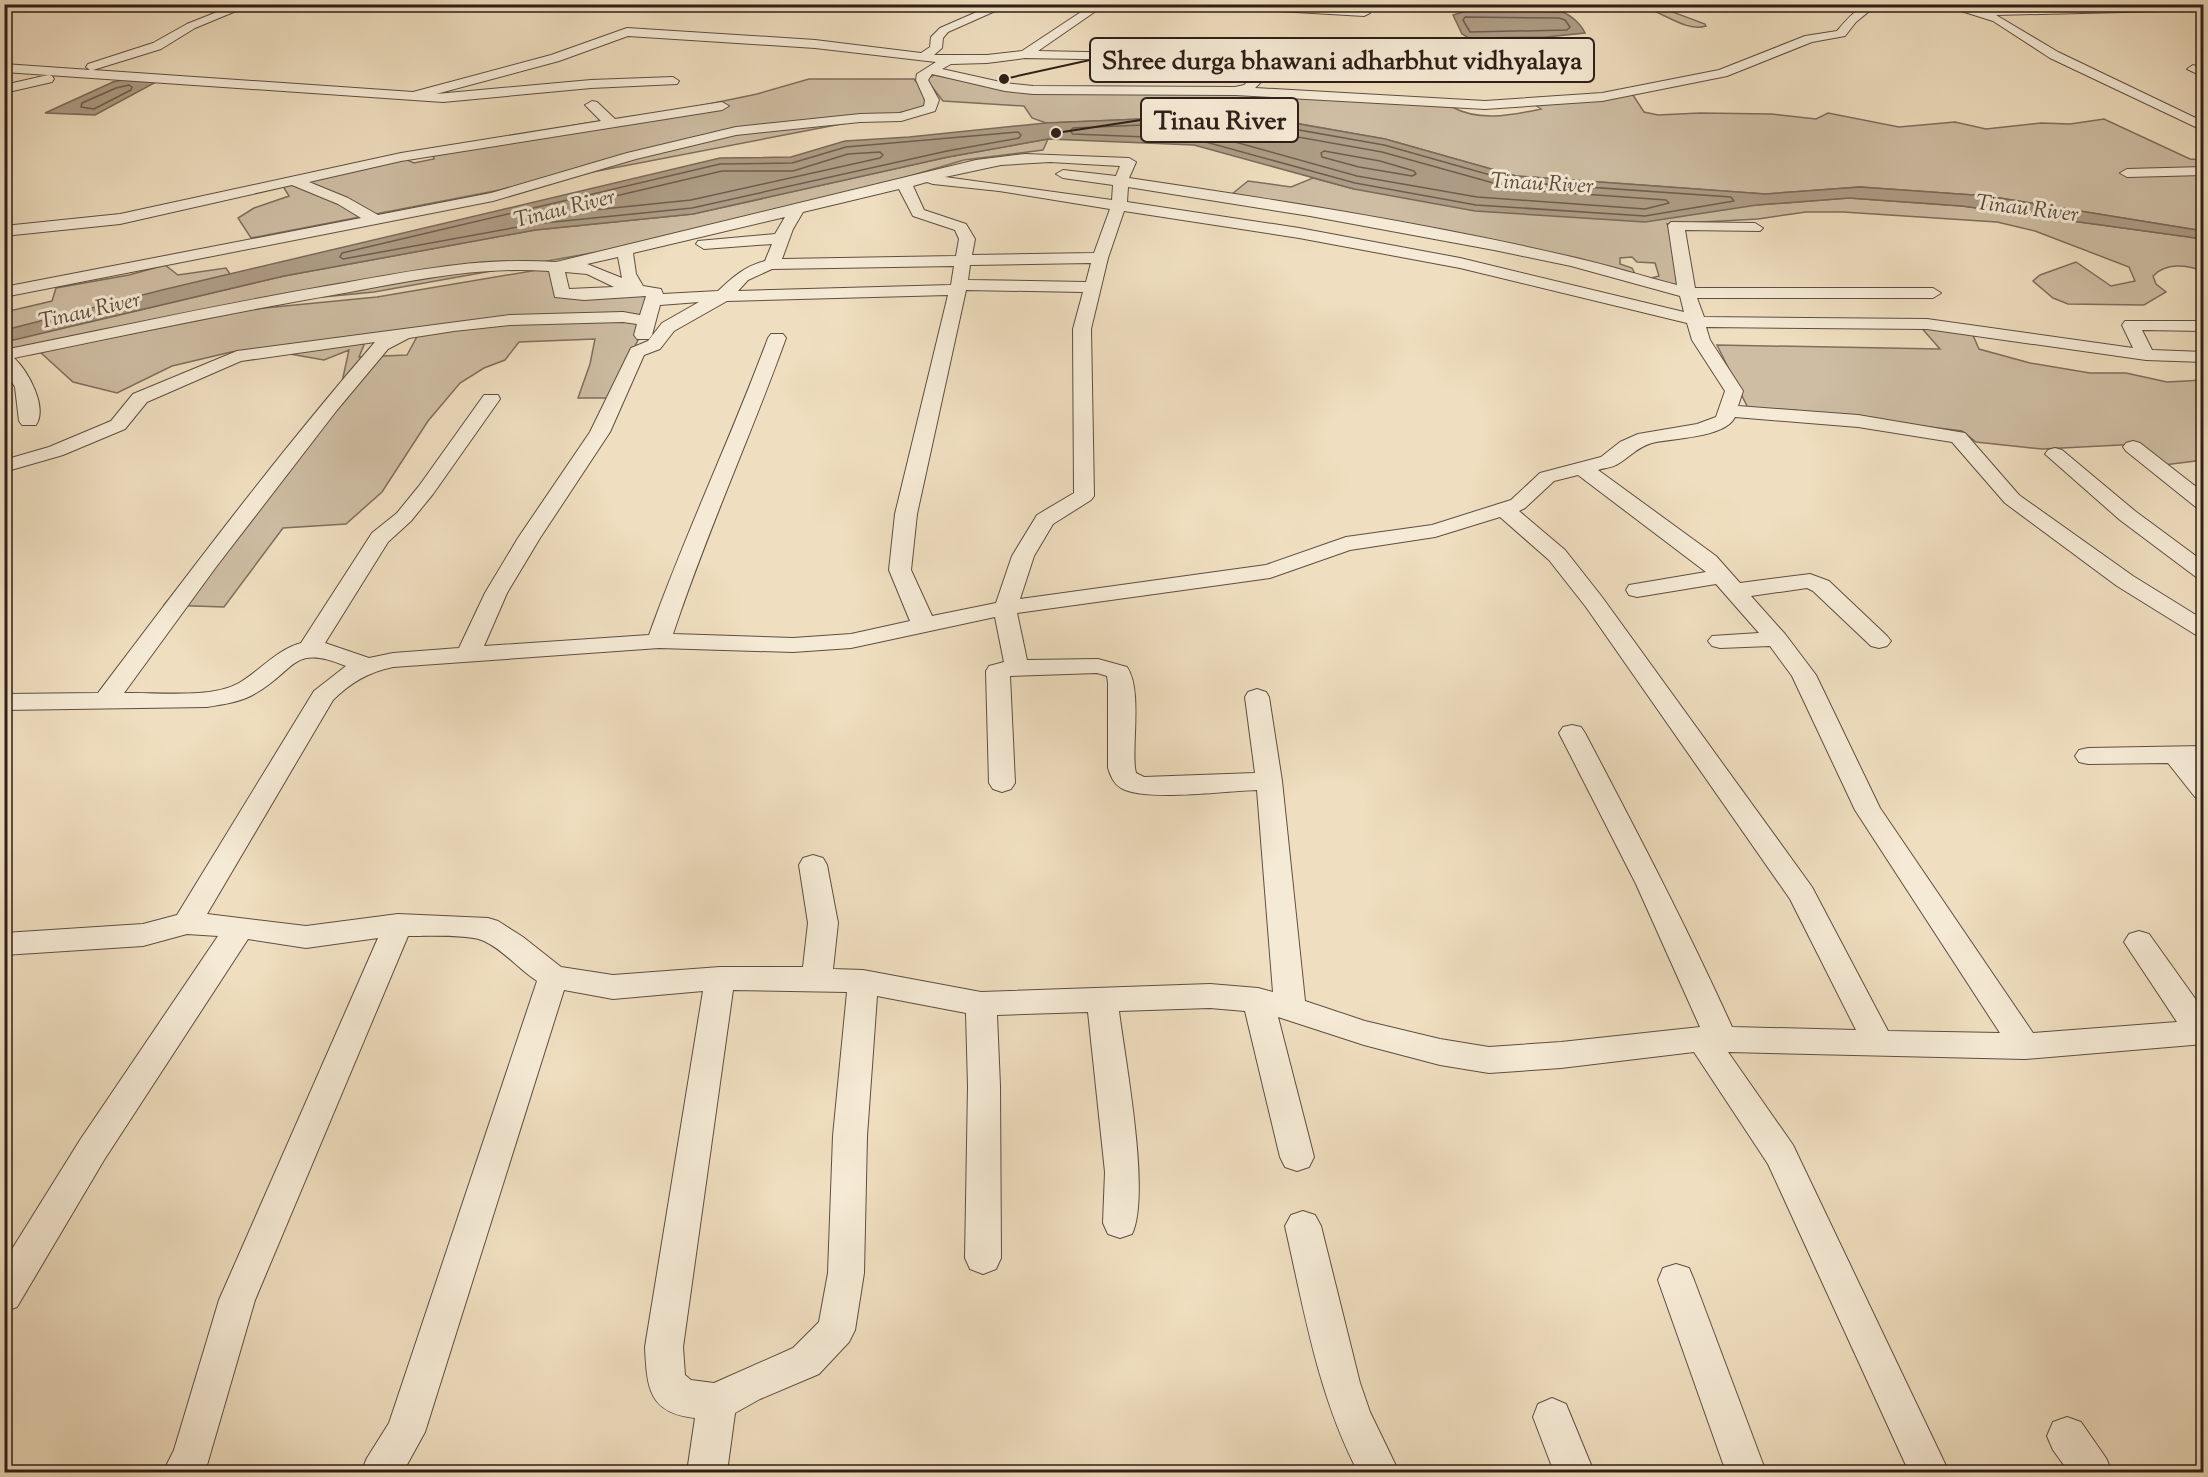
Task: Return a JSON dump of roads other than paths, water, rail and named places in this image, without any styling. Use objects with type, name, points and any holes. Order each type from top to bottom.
[{"type":"street","points":[[4,89],[78,72],[157,46],[191,26],[248,4]]},
{"type":"street","points":[[923,57],[936,48],[937,37],[944,30],[1006,4]]},
{"type":"street","points":[[1025,54],[1101,4]]},
{"type":"street","points":[[1208,4],[1364,14],[1365,4]]},
{"type":"street","points":[[930,70],[1015,88],[1235,91],[1485,105],[1602,97],[1723,73],[1809,39],[1841,34],[1852,20],[1873,4]]},
{"type":"street","points":[[1944,4],[1997,19],[2054,56],[2204,127]]},
{"type":"street","points":[[1972,12],[2204,8]]},
{"type":"street","points":[[413,96],[555,58],[624,32],[815,45],[949,60],[987,59],[1025,54],[1176,58],[1210,62],[1257,73],[1256,81],[1248,88],[1235,91]]},
{"type":"street","points":[[4,292],[493,197],[632,156],[736,131],[912,115],[930,108],[932,100],[922,80],[923,74],[949,60]]},
{"type":"street","points":[[4,68],[413,96],[465,97],[591,84],[673,81]]},
{"type":"street","points":[[592,105],[612,124]]},
{"type":"street","points":[[4,231],[120,219],[400,157],[722,106]]},
{"type":"street","points":[[556,267],[923,179],[960,166],[1004,159],[1066,158],[1129,162],[1121,181],[1119,204],[1100,258],[1082,329],[1080,379],[1084,496],[1045,520],[1023,556],[1005,609],[1017,667]]},
{"type":"street","points":[[2127,173],[2204,171]]},
{"type":"street","points":[[1063,174],[1328,214],[1556,258],[1687,293],[1933,292]]},
{"type":"street","points":[[923,179],[987,185],[1299,233],[1460,263],[1704,322],[1927,324],[2146,355],[2202,359]]},
{"type":"street","points":[[294,181],[343,201],[374,219]]},
{"type":"street","points":[[904,183],[918,213],[950,221],[961,227],[967,239],[906,514],[900,570],[924,625]]},
{"type":"street","points":[[772,264],[797,209]]},
{"type":"street","points":[[187,923],[323,696],[339,679],[364,665],[393,660],[659,641],[793,645],[851,640],[953,617],[1270,571],[1346,544],[1435,531],[1518,504],[1547,477],[1608,460],[1627,446],[1645,438],[1713,426],[1724,420],[1734,391],[1701,340],[1687,293],[1676,225],[1755,228]]},
{"type":"street","points":[[646,246],[679,246],[782,238]]},
{"type":"street","points":[[625,252],[628,274],[637,291]]},
{"type":"street","points":[[637,352],[654,345],[668,327],[723,296],[742,277],[757,267],[772,264],[1100,258]]},
{"type":"street","points":[[1007,260],[1007,285]]},
{"type":"street","points":[[4,357],[284,298],[438,271],[516,264],[577,267],[597,273],[637,291]]},
{"type":"street","points":[[469,654],[496,593],[529,538],[600,432],[637,352],[654,300],[655,293],[637,291],[585,296],[561,292],[556,267]]},
{"type":"street","points":[[654,300],[1007,285],[1092,287]]},
{"type":"street","points":[[4,466],[56,451],[118,425],[131,412],[140,398],[237,356],[510,320],[623,317],[648,321]]},
{"type":"street","points":[[2146,355],[2131,325],[2204,326]]},
{"type":"street","points":[[104,702],[208,562],[330,406],[382,345],[409,333]]},
{"type":"street","points":[[659,641],[678,585],[745,425],[777,338]]},
{"type":"street","points":[[4,357],[13,366],[30,398],[29,421]]},
{"type":"street","points":[[4,702],[207,699],[239,692],[257,682],[293,655],[310,648],[380,538],[404,517],[426,490],[491,399]]},
{"type":"street","points":[[1727,411],[1857,422],[1958,437],[2012,499],[2125,581],[2204,630]]},
{"type":"street","points":[[2133,447],[2204,504]]},
{"type":"street","points":[[2055,454],[2099,495],[2162,544],[2204,572]]},
{"type":"street","points":[[1582,468],[1708,561],[1777,639],[1804,675],[1868,810],[2025,1046]]},
{"type":"street","points":[[1503,509],[1557,555],[1594,602],[1802,894],[1878,1042]]},
{"type":"street","points":[[1637,590],[1727,583],[1810,582],[1821,586],[1879,641]]},
{"type":"street","points":[[1720,641],[1777,639]]},
{"type":"street","points":[[310,648],[364,665]]},
{"type":"street","points":[[1002,783],[998,671],[1017,667],[1098,666],[1118,672],[1123,719],[1121,766],[1125,778],[1132,784],[1144,786],[1269,781]]},
{"type":"street","points":[[1257,697],[1269,781],[1290,1008]]},
{"type":"street","points":[[1572,733],[1689,962],[1712,1039],[1781,1155],[1929,1473]]},
{"type":"street","points":[[2088,756],[2204,754]]},
{"type":"street","points":[[2176,755],[2204,791]]},
{"type":"street","points":[[813,865],[823,923],[817,979]]},
{"type":"street","points":[[4,944],[143,935],[187,923],[240,927],[306,938],[398,925],[452,926],[488,929],[513,945],[553,977],[613,987],[720,978],[817,979],[863,982],[981,1004],[1210,996],[1258,1000],[1290,1008],[1364,1033],[1440,1052],[1489,1060],[1712,1039],[2025,1046],[2202,1032]]},
{"type":"street","points":[[183,1473],[191,1459],[237,1300],[398,925]]},
{"type":"street","points":[[4,1295],[92,1150],[240,927]]},
{"type":"street","points":[[2139,942],[2202,1032]]},
{"type":"street","points":[[381,1473],[405,1432],[553,977]]},
{"type":"street","points":[[720,978],[664,1347],[666,1383],[682,1398],[717,1402],[747,1386],[806,1361],[836,1330],[846,1273],[850,1136],[863,982]]},
{"type":"street","points":[[1258,1000],[1297,1157]]},
{"type":"street","points":[[1102,1001],[1122,1172],[1120,1223]]},
{"type":"street","points":[[981,1004],[984,1086],[983,1258]]},
{"type":"street","points":[[1303,1226],[1337,1371],[1355,1428],[1379,1473]]},
{"type":"street","points":[[1676,1280],[1746,1473]]},
{"type":"street","points":[[707,1473],[717,1402]]},
{"type":"street","points":[[1552,1417],[1574,1473]]},
{"type":"street","points":[[2067,1436],[2092,1473]]},
{"type":"water","points":[[1470,10],[1562,12],[1575,20],[1585,33],[1546,37],[1469,38],[1462,34],[1453,15]]},
{"type":"water","points":[[126,79],[156,82],[95,115],[45,113],[113,82]]},
{"type":"water","points":[[1166,118],[1265,118],[1385,139],[1516,176],[1765,194],[1860,187],[1987,196],[2203,231],[2203,239],[1962,206],[1849,198],[1757,205],[1645,222],[1475,211],[1354,189],[1194,145],[1048,139],[948,157],[693,214],[535,230],[284,276],[5,342],[5,330],[162,290],[720,158],[791,157],[845,141],[1046,123]]},
{"type":"place","name":"Shree durga bhawani adharbhut vidhyalaya","points":[[1004,79]]},
{"type":"place","name":"Tinau River","points":[[1056,133]]}]
